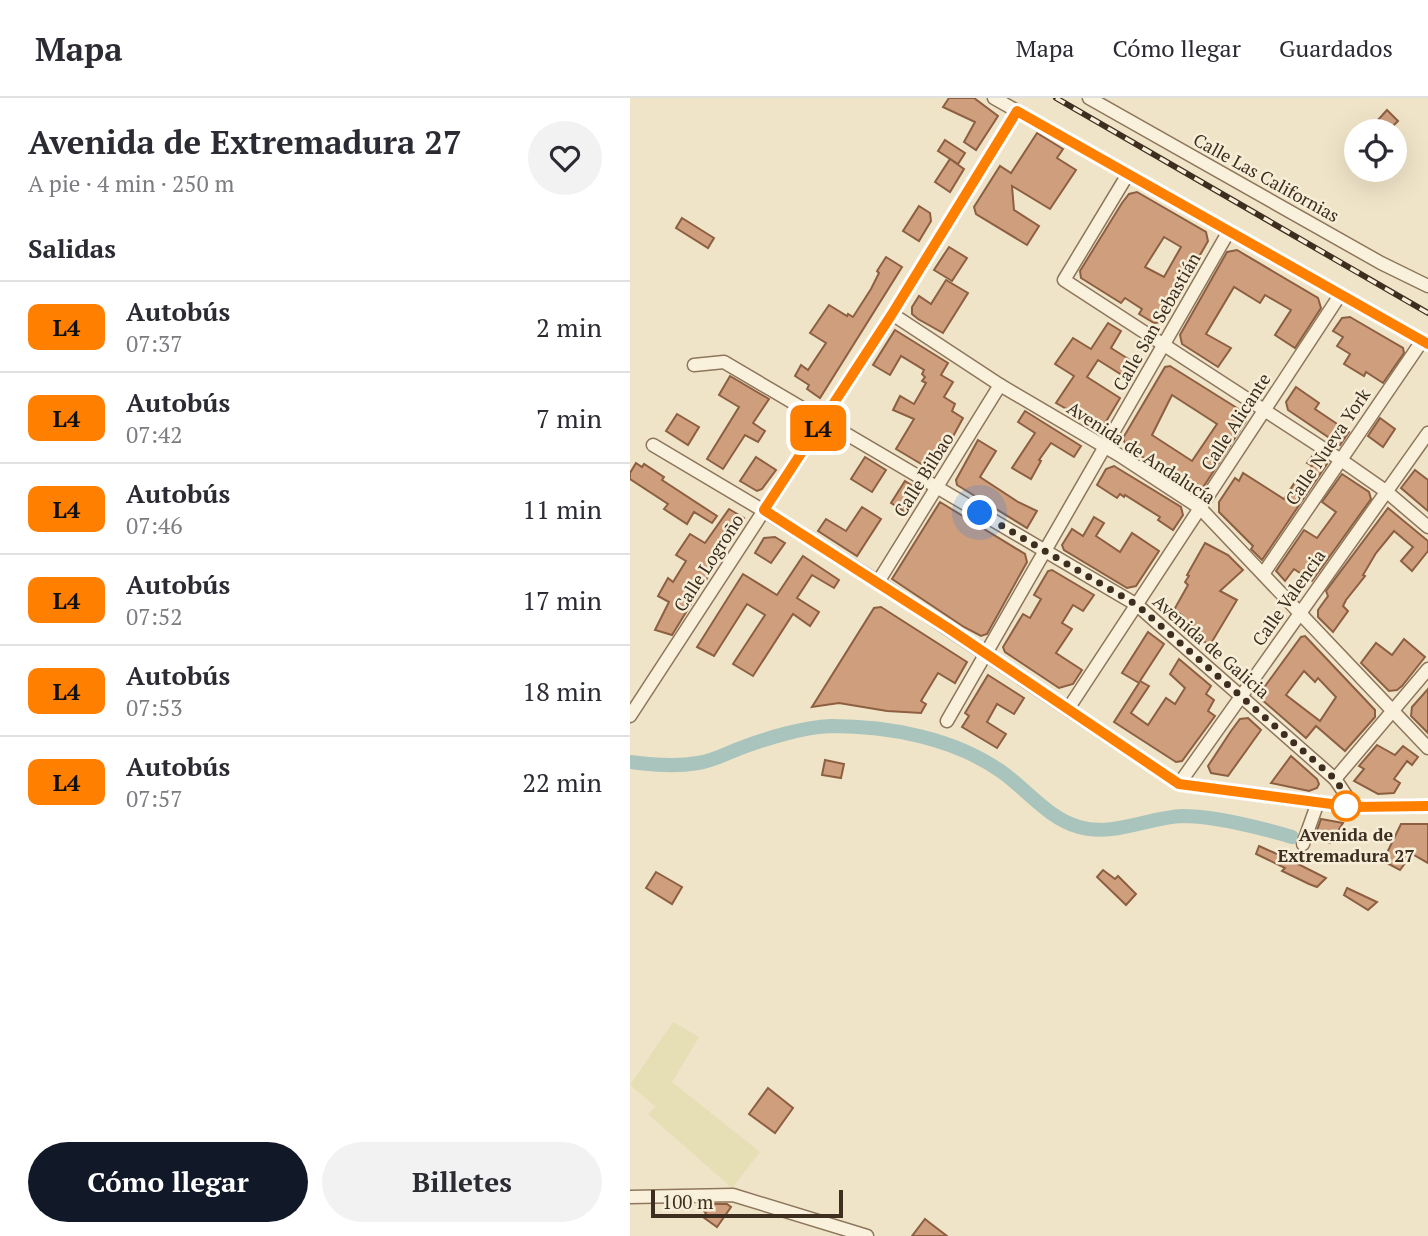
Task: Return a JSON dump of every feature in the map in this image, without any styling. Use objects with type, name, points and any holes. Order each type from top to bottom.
[{"type":"street","points":[[994,98],[1425,343]]},
{"type":"street","name":"Calle Las Californias","points":[[1089,98],[1381,263],[1428,286]]},
{"type":"street","name":"Calle Logroño","points":[[631,715],[892,314],[1017,111]]},
{"type":"street","points":[[1128,174],[1064,280],[1341,460],[1387,492],[1428,527]]},
{"type":"street","name":"Calle San Sebastián","points":[[947,720],[1229,231]]},
{"type":"street","name":"Calle Alicante","points":[[1068,709],[1340,295]]},
{"type":"street","name":"Avenida de Andalucía","points":[[892,314],[1000,385],[1200,508],[1394,709],[1428,748]]},
{"type":"street","name":"Calle Nueva York","points":[[1263,573],[1425,343]]},
{"type":"street","name":"Avenida de Galicia","points":[[694,365],[724,362],[1137,605],[1335,779],[1354,807]]},
{"type":"street","name":"Calle Bilbao","points":[[877,582],[1000,385]]},
{"type":"street","name":"Calle Valencia","points":[[1179,784],[1428,433]]},
{"type":"street","points":[[653,445],[764,510],[877,582],[1179,784],[1354,807],[1428,806]]},
{"type":"street","points":[[1335,779],[1428,669]]},
{"type":"street","points":[[1303,844],[1318,802]]},
{"type":"street","points":[[630,1197],[733,1195],[867,1236]]},
{"type":"shaded area","points":[[673,1022],[699,1037],[672,1082],[760,1152],[732,1188],[648,1114],[656,1107],[630,1085]]},
{"type":"building","points":[[949,98],[974,98],[998,116],[976,150],[964,142],[975,122],[943,107]]},
{"type":"building","points":[[1387,110],[1396,119],[1379,119]]},
{"type":"building","points":[[1037,133],[1063,149],[1057,158],[1076,170],[1050,209],[1012,186],[1014,210],[1039,226],[1027,245],[976,214],[974,207],[1000,166],[1011,173]]},
{"type":"building","points":[[945,140],[965,153],[958,164],[938,151]]},
{"type":"building","points":[[950,159],[964,169],[950,192],[935,182]]},
{"type":"building","points":[[1137,192],[1206,232],[1208,241],[1162,322],[1154,323],[1139,314],[1142,309],[1125,298],[1121,303],[1081,278],[1080,271],[1129,194]],"holes":[[[1164,237],[1181,247],[1164,277],[1145,267]]]},
{"type":"building","points":[[919,206],[930,213],[931,221],[919,241],[903,231]]},
{"type":"building","points":[[682,218],[714,238],[708,248],[676,228]]},
{"type":"building","points":[[949,247],[967,258],[952,281],[934,270]]},
{"type":"building","points":[[1237,250],[1318,298],[1321,308],[1295,348],[1275,335],[1291,310],[1265,295],[1260,303],[1234,287],[1206,334],[1231,348],[1218,367],[1182,344],[1180,335],[1227,252]]},
{"type":"building","points":[[886,257],[902,267],[820,398],[807,389],[809,385],[795,376],[801,365],[808,370],[826,343],[810,333],[829,305],[853,317],[871,289],[879,273],[877,271]]},
{"type":"building","points":[[946,280],[968,293],[943,333],[912,314],[912,307],[919,296],[931,304]]},
{"type":"building","points":[[1350,317],[1403,348],[1404,353],[1383,383],[1366,372],[1364,376],[1344,364],[1350,354],[1337,346],[1343,337],[1333,331],[1342,318]]},
{"type":"building","points":[[1108,323],[1121,331],[1111,348],[1138,365],[1130,380],[1098,360],[1087,377],[1120,398],[1104,425],[1098,427],[1056,403],[1074,376],[1055,364],[1073,338],[1091,349]]},
{"type":"building","points":[[895,330],[948,363],[941,375],[953,382],[944,397],[955,404],[952,411],[963,418],[937,466],[928,468],[896,449],[914,419],[893,410],[900,396],[914,404],[926,383],[922,381],[925,377],[922,374],[924,370],[901,356],[890,375],[873,365]]},
{"type":"building","points":[[1170,366],[1245,413],[1246,421],[1202,489],[1194,490],[1179,481],[1126,446],[1123,438],[1165,367]],"holes":[[[1172,395],[1217,424],[1192,461],[1152,435]]]},
{"type":"building","points":[[730,376],[769,399],[753,423],[765,431],[758,442],[745,435],[723,469],[707,459],[739,407],[719,395]]},
{"type":"building","points":[[1296,387],[1319,403],[1315,409],[1349,432],[1340,445],[1288,410],[1286,402]]},
{"type":"building","points":[[1025,411],[1081,446],[1074,457],[1051,443],[1039,460],[1041,461],[1031,479],[1012,468],[1035,433],[1018,422]]},
{"type":"building","points":[[677,414],[699,427],[688,445],[666,431]]},
{"type":"building","points":[[1380,418],[1395,429],[1383,447],[1368,436]]},
{"type":"building","points":[[978,440],[996,451],[980,477],[1037,511],[1027,528],[957,485],[956,480]]},
{"type":"building","points":[[1313,455],[1327,464],[1262,560],[1251,549],[1253,546],[1219,512],[1219,502],[1235,478],[1239,481],[1243,473],[1284,499],[1295,482],[1299,485],[1312,466],[1307,463]]},
{"type":"building","points":[[756,457],[776,470],[762,489],[757,491],[740,481]]},
{"type":"building","points":[[865,457],[886,470],[872,492],[851,479]]},
{"type":"building","points":[[636,463],[642,467],[644,464],[664,477],[662,480],[717,516],[712,523],[694,512],[687,524],[664,509],[668,504],[630,479],[630,473]]},
{"type":"building","points":[[1114,466],[1181,507],[1183,515],[1173,530],[1158,520],[1160,517],[1125,495],[1124,497],[1120,494],[1117,498],[1097,485],[1106,469]]},
{"type":"building","points":[[1415,470],[1428,480],[1428,511],[1401,488]]},
{"type":"building","points":[[1342,474],[1369,492],[1371,499],[1312,581],[1294,569],[1285,581],[1276,571],[1304,530],[1317,538],[1336,512],[1322,502]]},
{"type":"building","points":[[905,481],[916,488],[918,496],[907,513],[891,503]]},
{"type":"building","points":[[940,502],[1025,554],[1027,562],[987,634],[981,636],[892,579]]},
{"type":"building","points":[[862,507],[881,519],[857,556],[818,531],[826,519],[846,531]]},
{"type":"building","points":[[1388,508],[1428,541],[1428,551],[1412,571],[1401,561],[1413,547],[1394,531],[1376,553],[1363,575],[1365,576],[1346,600],[1343,606],[1348,611],[1333,632],[1318,617],[1318,610],[1328,596],[1326,591]]},
{"type":"building","points":[[729,509],[744,518],[672,635],[655,630],[669,602],[658,596],[668,578],[673,582],[686,561],[676,555],[690,534],[705,543]]},
{"type":"building","points":[[1094,517],[1104,523],[1096,536],[1120,552],[1132,533],[1159,551],[1136,586],[1127,588],[1064,550],[1062,545],[1072,529],[1083,536]]},
{"type":"building","points":[[775,537],[785,543],[771,563],[755,553],[764,538]]},
{"type":"building","points":[[1205,543],[1228,555],[1243,570],[1220,591],[1237,600],[1210,645],[1196,637],[1199,630],[1182,620],[1183,616],[1174,610],[1188,585],[1185,582],[1189,576],[1187,575]]},
{"type":"building","points":[[803,556],[839,580],[834,588],[812,575],[797,598],[819,612],[810,626],[793,614],[753,676],[733,664],[765,615],[747,604],[714,656],[697,647],[743,574],[777,595]]},
{"type":"building","points":[[1052,570],[1094,595],[1083,611],[1073,605],[1062,623],[1072,629],[1056,653],[1082,670],[1073,684],[1059,688],[1005,652],[1003,647],[1023,614],[1030,618],[1041,599],[1034,595],[1048,571]]},
{"type":"building","points":[[881,607],[967,662],[955,683],[938,673],[921,701],[926,704],[921,713],[887,711],[839,703],[812,707],[874,608]]},
{"type":"building","points":[[1148,632],[1164,644],[1140,681],[1149,686],[1131,713],[1148,725],[1166,698],[1175,704],[1185,688],[1170,674],[1179,659],[1211,686],[1206,694],[1214,700],[1208,711],[1215,716],[1182,761],[1176,762],[1114,722],[1139,683],[1122,673]]},
{"type":"building","points":[[1305,636],[1375,710],[1375,717],[1345,751],[1316,726],[1306,738],[1261,699],[1260,693],[1301,637]],"holes":[[[1304,671],[1315,682],[1318,678],[1336,697],[1320,721],[1286,695]]]},
{"type":"building","points":[[1404,639],[1425,657],[1402,686],[1389,691],[1361,663],[1376,643],[1392,655]]},
{"type":"building","points":[[988,675],[1024,698],[1014,714],[997,704],[987,722],[1006,734],[997,748],[962,727],[969,716],[965,713]]},
{"type":"building","points":[[1428,689],[1428,733],[1411,716],[1412,707]]},
{"type":"building","points":[[1248,718],[1261,730],[1228,776],[1211,773],[1208,766],[1231,731],[1240,719]]},
{"type":"building","points":[[1377,745],[1395,755],[1403,746],[1418,757],[1412,765],[1407,761],[1394,779],[1400,783],[1394,793],[1378,794],[1354,781],[1364,769],[1359,766]]},
{"type":"building","points":[[1291,756],[1317,779],[1317,788],[1309,791],[1271,783]]},
{"type":"building","points":[[825,760],[844,764],[841,778],[822,775]]},
{"type":"building","points":[[1321,819],[1343,823],[1330,843],[1315,836]]},
{"type":"building","points":[[1401,824],[1428,824],[1428,863],[1412,854],[1400,870],[1383,861]]},
{"type":"building","points":[[1259,846],[1326,878],[1317,887],[1309,884],[1282,871],[1285,868],[1256,854]]},
{"type":"building","points":[[1103,870],[1115,879],[1118,876],[1136,894],[1126,905],[1097,877]]},
{"type":"building","points":[[656,872],[682,887],[672,904],[646,888]]},
{"type":"building","points":[[1347,888],[1377,902],[1368,910],[1344,895]]},
{"type":"building","points":[[768,1088],[793,1108],[775,1133],[749,1114]]},
{"type":"building","points":[[727,1204],[731,1207],[717,1227],[703,1217],[706,1213],[698,1206]]},
{"type":"building","points":[[925,1219],[930,1223],[947,1236],[912,1236]]},
{"type":"waterway","points":[[630,762],[689,764],[708,761],[760,741],[808,729],[831,726],[875,728],[920,736],[963,750],[1002,772],[1058,818],[1079,827],[1105,830],[1183,816],[1238,823],[1292,837]]},
{"type":"railway","points":[[1056,98],[1428,313]]},
{"type":"bus line","name":"L4","points":[[1428,344],[1017,111],[892,314],[764,510],[948,628],[1179,784],[1354,807],[1428,806]]},
{"type":"place","name":"Avenida de Extremadura 27","points":[[1346,806]]},
{"type":"route","points":[[980,513],[1137,605],[1335,779],[1354,807],[1346,806]]}]
